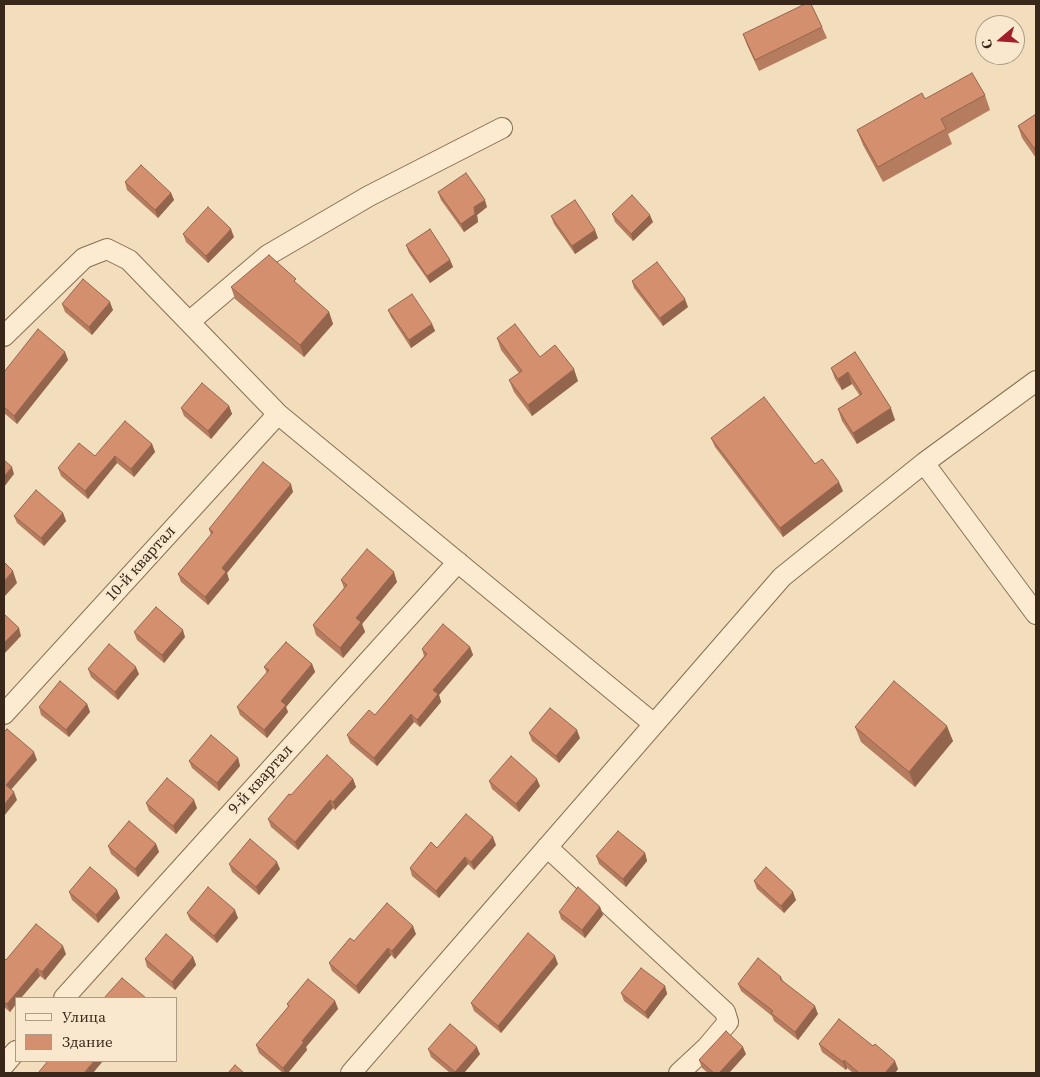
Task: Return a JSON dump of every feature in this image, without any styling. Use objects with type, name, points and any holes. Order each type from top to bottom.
[{"type":"street","points":[[189,322],[268,255],[368,196],[502,128]]},
{"type":"street","points":[[4,336],[84,258],[106,249],[129,260],[278,414],[654,724]]},
{"type":"street","points":[[351,1073],[782,577],[924,463],[1036,381]]},
{"type":"street","name":"10-й квартал","points":[[4,714],[278,414]]},
{"type":"street","points":[[924,463],[1036,614]]},
{"type":"street","name":"9-й квартал","points":[[65,997],[458,562]]},
{"type":"street","points":[[547,848],[724,1012],[728,1022],[679,1073]]},
{"type":"street","points":[[4,1065],[15,1052]]},
{"type":"building","points":[[805,4],[811,4],[822,27],[755,60],[743,34]]},
{"type":"building","points":[[972,73],[985,95],[941,119],[946,129],[878,167],[857,130],[922,93],[925,99]]},
{"type":"building","points":[[1036,114],[1036,147],[1034,148],[1018,126]]},
{"type":"building","points":[[141,165],[171,193],[155,210],[125,182]]},
{"type":"building","points":[[466,173],[485,200],[474,207],[475,214],[461,224],[438,192]]},
{"type":"building","points":[[632,195],[650,215],[631,234],[612,214]]},
{"type":"building","points":[[575,200],[595,230],[572,246],[551,216]]},
{"type":"building","points":[[208,207],[231,229],[206,256],[183,234]]},
{"type":"building","points":[[430,229],[450,260],[427,276],[406,245]]},
{"type":"building","points":[[269,255],[296,279],[294,281],[329,312],[300,345],[231,287]]},
{"type":"building","points":[[657,262],[685,299],[660,318],[632,281]]},
{"type":"building","points":[[83,279],[110,302],[89,327],[62,304]]},
{"type":"building","points":[[412,294],[432,324],[409,340],[388,310]]},
{"type":"building","points":[[515,324],[540,357],[555,345],[574,369],[528,405],[509,380],[522,371],[497,338]]},
{"type":"building","points":[[38,329],[65,352],[14,416],[4,407],[4,372]]},
{"type":"building","points":[[855,352],[891,408],[853,433],[838,409],[862,394],[848,372],[838,379],[831,368]]},
{"type":"building","points":[[202,383],[229,406],[208,431],[181,408]]},
{"type":"building","points":[[764,397],[815,464],[822,459],[839,482],[780,528],[711,438]]},
{"type":"building","points":[[125,421],[152,444],[131,469],[115,456],[85,491],[58,468],[79,443],[95,456]]},
{"type":"building","points":[[4,460],[12,467],[4,476]]},
{"type":"building","points":[[263,462],[291,484],[222,568],[226,572],[205,597],[178,574],[213,532],[209,529]]},
{"type":"building","points":[[36,490],[63,513],[41,538],[14,516]]},
{"type":"building","points":[[367,549],[394,572],[356,618],[361,622],[340,648],[313,625],[347,585],[341,580]]},
{"type":"building","points":[[4,562],[13,571],[4,581]]},
{"type":"building","points":[[156,607],[183,630],[162,655],[134,632]]},
{"type":"building","points":[[4,614],[19,628],[4,643]]},
{"type":"building","points":[[443,624],[470,647],[433,690],[438,694],[417,720],[411,714],[374,758],[347,735],[369,710],[375,715],[427,654],[422,649]]},
{"type":"building","points":[[286,642],[312,664],[281,701],[286,705],[264,730],[237,707],[269,670],[264,667]]},
{"type":"building","points":[[109,644],[136,667],[115,692],[88,669]]},
{"type":"building","points":[[60,681],[87,704],[66,730],[39,707]]},
{"type":"building","points":[[894,681],[947,726],[909,772],[855,727]]},
{"type":"building","points":[[550,708],[577,730],[556,756],[529,733]]},
{"type":"building","points":[[7,729],[34,752],[6,785],[14,792],[4,805],[4,732]]},
{"type":"building","points":[[211,735],[238,758],[217,783],[189,761]]},
{"type":"building","points":[[327,755],[353,779],[333,802],[330,800],[295,842],[268,819],[289,794],[291,795]]},
{"type":"building","points":[[511,756],[537,779],[516,804],[489,781]]},
{"type":"building","points":[[167,778],[194,800],[173,826],[146,803]]},
{"type":"building","points":[[466,814],[493,837],[471,862],[465,857],[436,891],[410,868],[431,842],[437,848]]},
{"type":"building","points":[[129,821],[156,844],[135,869],[108,846]]},
{"type":"building","points":[[618,831],[645,853],[623,879],[596,856]]},
{"type":"building","points":[[250,839],[277,862],[256,887],[229,864]]},
{"type":"building","points":[[90,867],[117,890],[96,915],[69,892]]},
{"type":"building","points":[[766,867],[793,892],[781,906],[754,881]]},
{"type":"building","points":[[208,887],[235,910],[214,936],[187,913]]},
{"type":"building","points":[[578,887],[600,907],[582,930],[559,912]]},
{"type":"building","points":[[387,903],[413,926],[392,951],[388,948],[356,986],[329,963],[350,938],[354,941]]},
{"type":"building","points":[[36,924],[63,946],[42,972],[37,968],[7,1004],[4,1002],[4,958],[6,960]]},
{"type":"building","points":[[528,933],[555,956],[498,1026],[471,1003]]},
{"type":"building","points":[[166,934],[193,957],[172,982],[145,959]]},
{"type":"building","points":[[758,958],[781,977],[780,979],[815,1006],[795,1032],[771,1013],[773,1011],[738,984]]},
{"type":"building","points":[[641,968],[665,986],[645,1012],[621,993]]},
{"type":"building","points":[[122,978],[145,997],[105,997]]},
{"type":"building","points":[[308,979],[335,1001],[302,1041],[304,1042],[283,1068],[256,1045],[289,1006],[287,1004]]},
{"type":"building","points":[[839,1019],[873,1046],[875,1044],[895,1061],[885,1073],[859,1073],[844,1060],[843,1062],[819,1044]]},
{"type":"building","points":[[450,1024],[477,1047],[455,1072],[428,1049]]},
{"type":"building","points":[[726,1031],[743,1047],[719,1073],[714,1073],[699,1060]]},
{"type":"building","points":[[47,1062],[93,1062],[84,1073],[38,1073]]},
{"type":"building","points":[[235,1065],[244,1073],[228,1073]]}]
